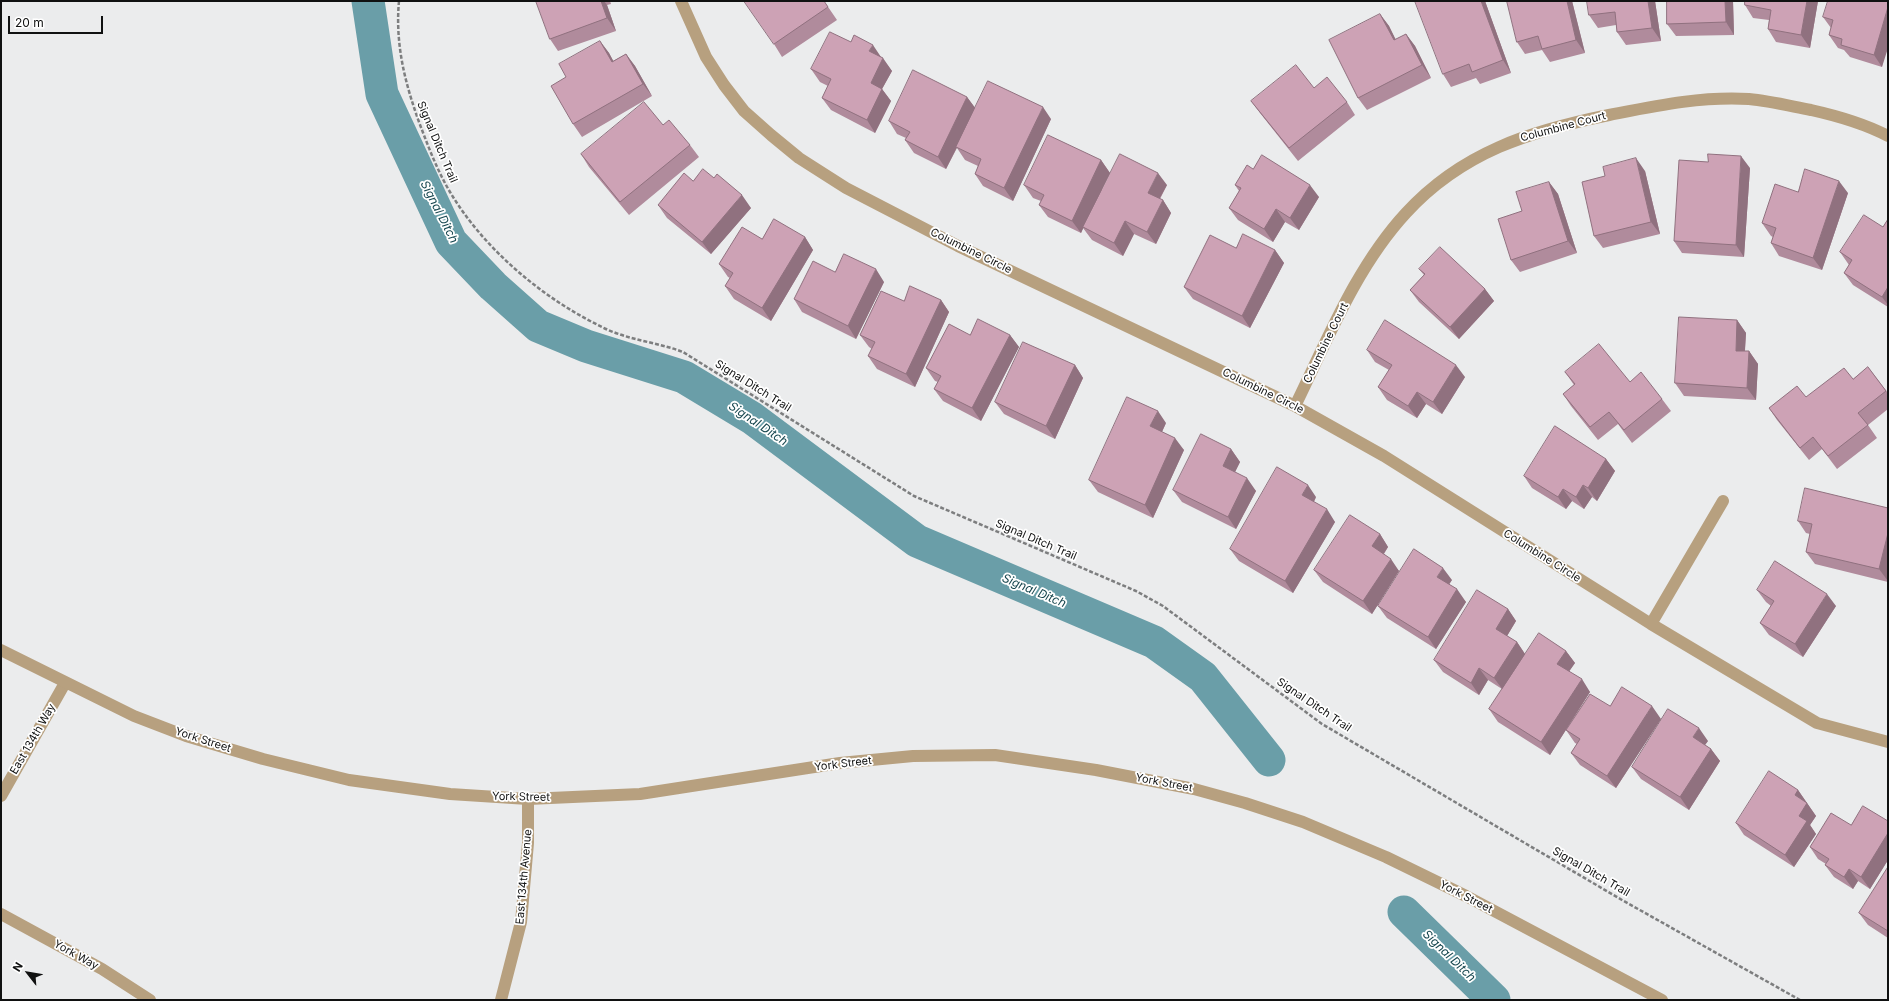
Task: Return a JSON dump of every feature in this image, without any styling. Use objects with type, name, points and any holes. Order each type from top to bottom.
[{"type":"street","name":"Columbine Circle","points":[[681,1],[706,57],[724,85],[744,111],[799,158],[846,188],[958,246],[1295,406],[1384,456],[1650,624],[1817,723],[1888,742]]},
{"type":"street","name":"Columbine Court","points":[[1295,406],[1365,267],[1405,214],[1431,189],[1460,166],[1488,151],[1528,135],[1574,122],[1664,104],[1712,99],[1749,99],[1802,108],[1844,117],[1870,126],[1888,136]]},
{"type":"street","points":[[1650,624],[1723,501]]},
{"type":"street","name":"York Street","points":[[1,650],[65,683],[149,722],[186,736],[263,759],[349,780],[450,794],[528,800],[640,794],[840,763],[913,756],[995,755],[1096,770],[1194,789],[1246,803],[1303,822],[1386,857],[1466,896],[1662,1000]]},
{"type":"street","name":"East 134th Way","points":[[1,796],[65,683]]},
{"type":"street","name":"East 134th Avenue","points":[[502,1000],[521,922],[528,843],[528,800]]},
{"type":"street","name":"York Way","points":[[1,914],[102,969],[150,1000]]},
{"type":"path","name":"Signal Ditch Trail","points":[[399,1],[398,42],[407,90],[430,151],[450,191],[476,229],[497,253],[552,296],[603,328],[623,335],[665,345],[683,352],[914,496],[1143,595],[1163,606],[1322,724],[1629,904],[1800,1000]]},
{"type":"building","points":[[536,1],[601,1],[607,18],[550,39]]},
{"type":"building","points":[[744,1],[824,1],[828,7],[774,44]]},
{"type":"building","points":[[1415,1],[1481,1],[1503,60],[1472,72],[1469,64],[1443,74]]},
{"type":"building","points":[[1507,1],[1567,1],[1576,40],[1542,49],[1538,36],[1517,42]]},
{"type":"building","points":[[1587,1],[1648,1],[1652,28],[1617,32],[1615,12],[1589,15]]},
{"type":"building","points":[[1667,1],[1725,1],[1726,22],[1667,24]]},
{"type":"building","points":[[1745,1],[1807,1],[1801,35],[1768,29],[1771,10],[1745,5]]},
{"type":"building","points":[[1828,1],[1888,1],[1888,7],[1874,55],[1841,45],[1842,39],[1829,35],[1833,20],[1823,17]]},
{"type":"building","points":[[1380,14],[1394,40],[1406,34],[1422,65],[1358,98],[1329,40]]},
{"type":"building","points":[[830,32],[851,42],[854,35],[873,45],[869,51],[883,58],[871,83],[882,89],[867,120],[822,98],[831,79],[811,69]]},
{"type":"building","points":[[600,41],[612,62],[626,54],[643,84],[573,124],[551,86],[566,77],[559,64]]},
{"type":"building","points":[[1296,65],[1314,88],[1327,77],[1347,102],[1289,148],[1251,101]]},
{"type":"building","points":[[913,70],[967,97],[938,157],[905,140],[910,132],[889,121]]},
{"type":"building","points":[[988,81],[1043,107],[1004,188],[975,174],[981,159],[956,147]]},
{"type":"building","points":[[644,102],[663,125],[669,120],[690,145],[620,202],[581,154]]},
{"type":"building","points":[[1048,135],[1101,160],[1072,221],[1039,205],[1044,195],[1024,185]]},
{"type":"building","points":[[1120,154],[1158,173],[1148,193],[1163,200],[1147,232],[1125,221],[1114,243],[1083,227]]},
{"type":"building","points":[[1708,154],[1741,156],[1736,245],[1674,241],[1679,160],[1708,162]]},
{"type":"building","points":[[1262,155],[1310,185],[1290,218],[1276,209],[1264,229],[1229,208],[1241,188],[1235,185],[1247,165],[1253,169]]},
{"type":"building","points":[[1636,158],[1651,222],[1594,236],[1582,182],[1605,176],[1603,167]]},
{"type":"building","points":[[703,169],[714,178],[717,174],[742,195],[702,242],[658,205],[684,173],[693,181]]},
{"type":"building","points":[[1805,169],[1839,181],[1813,258],[1771,243],[1776,228],[1762,223],[1775,184],[1798,192]]},
{"type":"building","points":[[1549,182],[1568,241],[1511,260],[1498,219],[1522,211],[1516,192]]},
{"type":"building","points":[[1864,215],[1883,227],[1888,219],[1888,287],[1882,297],[1844,273],[1852,260],[1840,252]]},
{"type":"building","points":[[774,219],[805,237],[762,308],[725,286],[733,273],[719,264],[742,227],[762,239]]},
{"type":"building","points":[[1243,234],[1275,250],[1242,316],[1184,287],[1210,235],[1236,248]]},
{"type":"building","points":[[1440,247],[1485,289],[1450,327],[1410,290],[1425,274],[1419,269]]},
{"type":"building","points":[[844,254],[876,269],[848,326],[794,299],[813,261],[835,272]]},
{"type":"building","points":[[910,286],[941,300],[906,374],[868,356],[875,342],[860,335],[881,291],[904,301]]},
{"type":"building","points":[[1679,317],[1737,320],[1736,351],[1749,351],[1747,388],[1675,383]]},
{"type":"building","points":[[978,319],[1010,335],[972,408],[934,389],[941,376],[926,368],[949,324],[970,335]]},
{"type":"building","points":[[1385,320],[1456,365],[1433,402],[1417,392],[1408,406],[1378,387],[1392,365],[1367,350]]},
{"type":"building","points":[[1023,342],[1075,365],[1046,426],[995,402]]},
{"type":"building","points":[[1599,344],[1630,382],[1641,372],[1662,399],[1624,430],[1609,412],[1590,427],[1563,394],[1575,384],[1565,372]]},
{"type":"building","points":[[1868,367],[1886,391],[1858,413],[1868,425],[1828,456],[1813,437],[1800,448],[1769,408],[1797,386],[1806,397],[1844,368],[1853,379]]},
{"type":"building","points":[[1127,397],[1158,411],[1150,426],[1175,438],[1145,505],[1089,480]]},
{"type":"building","points":[[1555,426],[1606,459],[1588,488],[1583,485],[1576,497],[1563,489],[1558,497],[1524,476]]},
{"type":"building","points":[[1201,434],[1231,449],[1223,466],[1247,478],[1228,517],[1173,490]]},
{"type":"building","points":[[1277,467],[1308,485],[1302,495],[1327,509],[1285,581],[1230,549]]},
{"type":"building","points":[[1805,488],[1888,508],[1888,533],[1879,569],[1806,552],[1812,524],[1798,521]]},
{"type":"building","points":[[1350,515],[1380,534],[1372,546],[1391,559],[1363,601],[1314,570]]},
{"type":"building","points":[[1414,549],[1443,568],[1437,577],[1457,589],[1428,637],[1378,606]]},
{"type":"building","points":[[1775,561],[1827,594],[1795,644],[1760,623],[1774,601],[1757,590]]},
{"type":"building","points":[[1477,590],[1508,609],[1496,629],[1517,642],[1494,678],[1479,668],[1471,683],[1434,660]]},
{"type":"building","points":[[1539,633],[1566,651],[1557,664],[1582,679],[1541,742],[1489,709]]},
{"type":"building","points":[[1622,687],[1652,706],[1607,776],[1571,753],[1580,739],[1566,730],[1590,694],[1610,706]]},
{"type":"building","points":[[1668,709],[1699,728],[1693,737],[1711,749],[1680,797],[1632,767]]},
{"type":"building","points":[[1769,771],[1798,790],[1795,795],[1807,803],[1799,816],[1807,821],[1785,855],[1736,823]]},
{"type":"building","points":[[1863,806],[1888,821],[1888,833],[1861,877],[1849,869],[1844,877],[1825,865],[1829,859],[1810,847],[1831,813],[1851,825]]},
{"type":"building","points":[[1888,867],[1888,931],[1859,913]]},
{"type":"waterway","name":"Signal Ditch","points":[[368,1],[382,94],[451,242],[493,286],[538,326],[586,346],[684,377],[752,418],[917,541],[1154,642],[1203,677],[1269,760]]},
{"type":"waterway","name":"Signal Ditch","points":[[1404,912],[1494,1000]]}]
